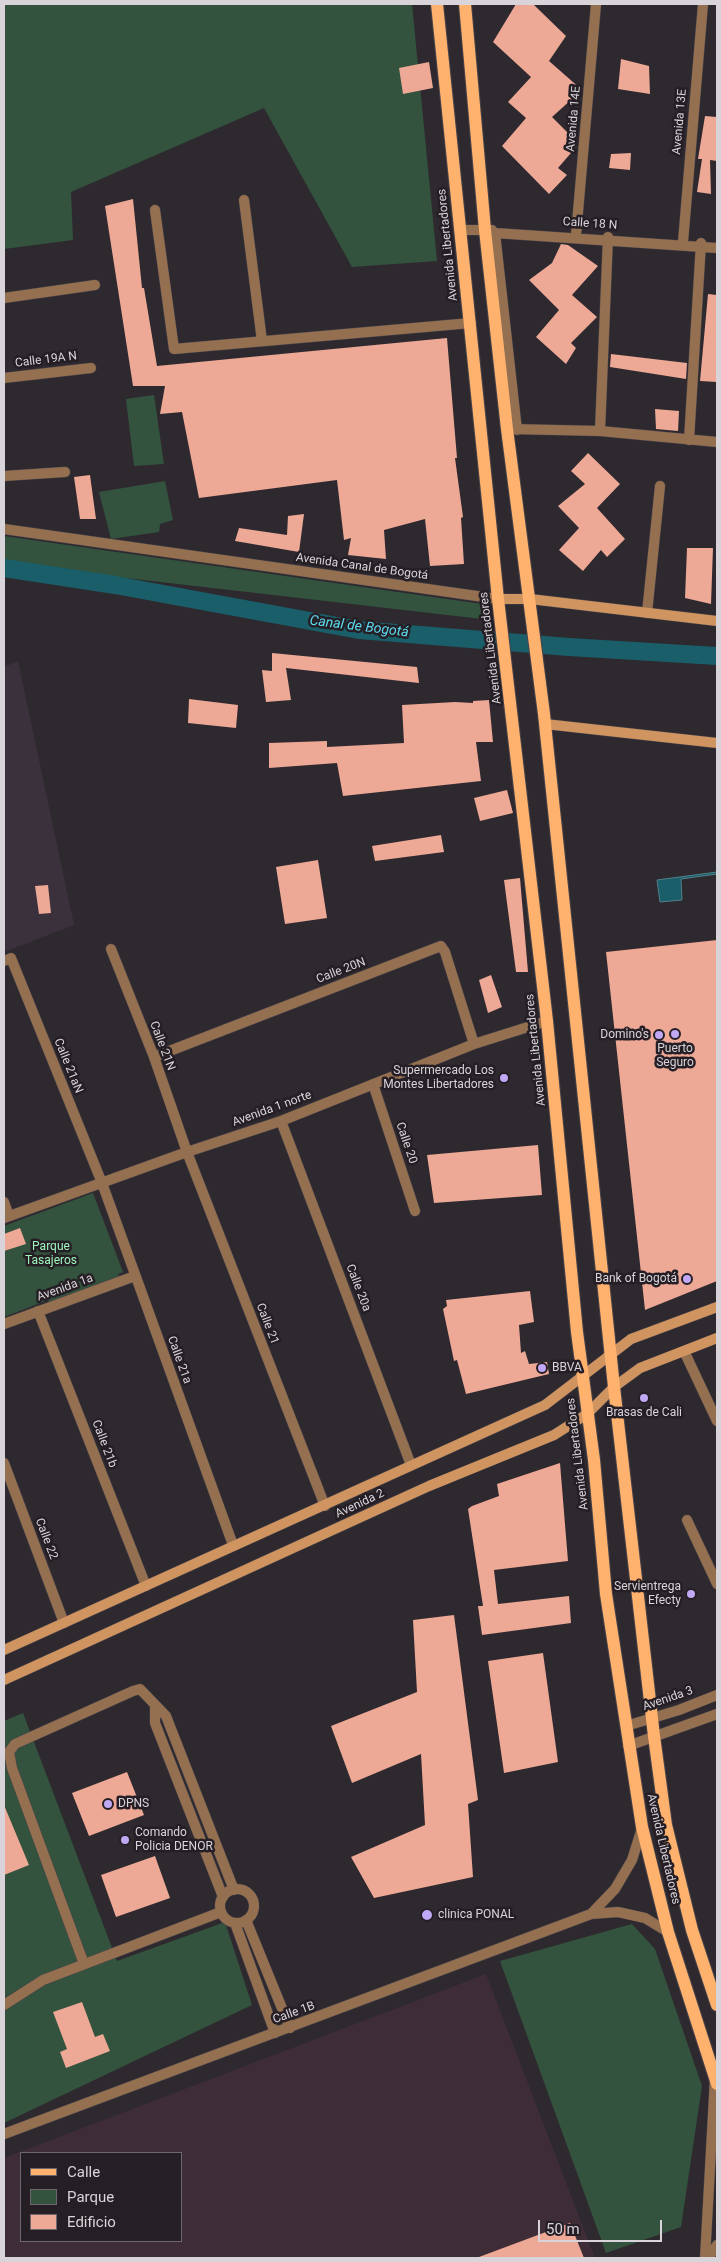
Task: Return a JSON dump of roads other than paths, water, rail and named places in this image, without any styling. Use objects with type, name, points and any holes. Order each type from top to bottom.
[{"type":"main road","name":"Avenida Libertadores","points":[[437,4],[499,605],[547,1021],[582,1376],[594,1460],[606,1594],[642,1827],[668,1932],[716,2081]]},
{"type":"main road","name":"Avenida Libertadores","points":[[465,4],[485,230],[512,430],[531,615],[545,719],[610,1353],[654,1736],[666,1826],[692,1930],[717,2005]]},
{"type":"street","name":"Avenida 14E","points":[[576,236],[596,4]]},
{"type":"street","name":"Avenida 13E","points":[[683,242],[703,4]]},
{"type":"street","points":[[244,200],[262,341]]},
{"type":"street","points":[[155,210],[174,349],[471,323]]},
{"type":"street","name":"Calle 18 N","points":[[460,230],[683,242],[717,246]]},
{"type":"street","points":[[689,440],[701,245],[496,233],[512,430],[600,431],[689,440],[717,442]]},
{"type":"street","points":[[600,431],[608,239]]},
{"type":"street","points":[[4,298],[95,286]]},
{"type":"street","name":"Calle 19A N","points":[[4,378],[91,368]]},
{"type":"street","points":[[4,476],[65,472]]},
{"type":"street","points":[[647,613],[660,486]]},
{"type":"street","name":"Avenida Canal de Bogotá","points":[[4,529],[499,605],[530,599],[717,621]]},
{"type":"street","points":[[545,719],[717,743]]},
{"type":"street","name":"Calle 20N","points":[[154,1057],[441,946],[446,952],[474,1044]]},
{"type":"street","name":"Calle 21N","points":[[111,949],[154,1057],[187,1152]]},
{"type":"street","name":"Calle 21aN","points":[[7,959],[102,1183]]},
{"type":"street","name":"Avenida 1 norte","points":[[6,1217],[187,1152],[281,1121],[474,1044],[547,1021]]},
{"type":"street","name":"Calle 20","points":[[373,1084],[415,1211]]},
{"type":"street","name":"Calle 20a","points":[[281,1121],[411,1465]]},
{"type":"street","name":"Calle 21","points":[[187,1152],[325,1506]]},
{"type":"street","name":"Calle 21a","points":[[102,1183],[234,1545]]},
{"type":"street","points":[[4,1202],[6,1217]]},
{"type":"street","name":"Avenida 1a","points":[[4,1324],[135,1276]]},
{"type":"street","name":"Avenida 2","points":[[4,1650],[545,1405],[610,1353],[631,1339],[717,1307]]},
{"type":"street","name":"Calle 21b","points":[[38,1311],[146,1586]]},
{"type":"street","name":"Avenida 2","points":[[4,1680],[429,1486],[554,1435],[587,1414],[614,1387],[640,1368],[717,1338]]},
{"type":"street","points":[[684,1351],[717,1422]]},
{"type":"street","name":"Calle 22","points":[[4,1463],[64,1624]]},
{"type":"street","points":[[687,1520],[717,1584]]},
{"type":"street","points":[[84,1964],[12,1768],[9,1752],[15,1744],[133,1690],[140,1689],[166,1716],[234,1890]]},
{"type":"street","name":"Avenida 3","points":[[626,1726],[679,1710],[717,1695]]},
{"type":"street","points":[[155,1705],[155,1723],[223,1897]]},
{"type":"street","points":[[628,1746],[686,1727],[717,1714]]},
{"type":"street","name":"Calle 1B","points":[[592,1914],[615,1889],[624,1874],[632,1860],[642,1827]]},
{"type":"street","points":[[234,1890],[245,1892],[253,1900],[253,1912],[240,1921],[224,1917],[221,1912],[223,1897],[234,1890]]},
{"type":"street","points":[[4,2005],[43,1980],[221,1912]]},
{"type":"street","name":"Calle 1B","points":[[4,2134],[592,1914],[618,1912],[645,1918],[668,1932]]},
{"type":"street","points":[[240,1921],[290,2028]]},
{"type":"street","points":[[240,1921],[275,2033]]},
{"type":"street","points":[[707,2258],[716,2081]]},
{"type":"street","points":[[707,2258],[717,2245]]},
{"type":"water","points":[[717,872],[717,874],[681,879],[682,900],[660,902],[657,880]]},
{"type":"waterway","name":"Canal de Bogotá","points":[[4,568],[115,585],[359,630],[569,647],[717,656]]},
{"type":"place","name":"Puerto Seguro","points":[[675,1034]]},
{"type":"place","name":"Domino's","points":[[659,1035]]},
{"type":"place","name":"Supermercado Los Montes Libertadores","points":[[504,1078]]},
{"type":"place","name":"Bank of Bogotá","points":[[687,1279]]},
{"type":"place","name":"BBVA","points":[[542,1368]]},
{"type":"place","name":"Brasas de Cali","points":[[644,1398]]},
{"type":"place","name":"Servientrega Efecty","points":[[691,1594]]},
{"type":"place","name":"DPNS","points":[[108,1804]]},
{"type":"place","name":"Comando Policia DENOR","points":[[125,1840]]},
{"type":"place","name":"clinica PONAL","points":[[427,1915]]},
{"type":"park label","name":"Parque Tasajeros","points":[[51,1254]]}]
